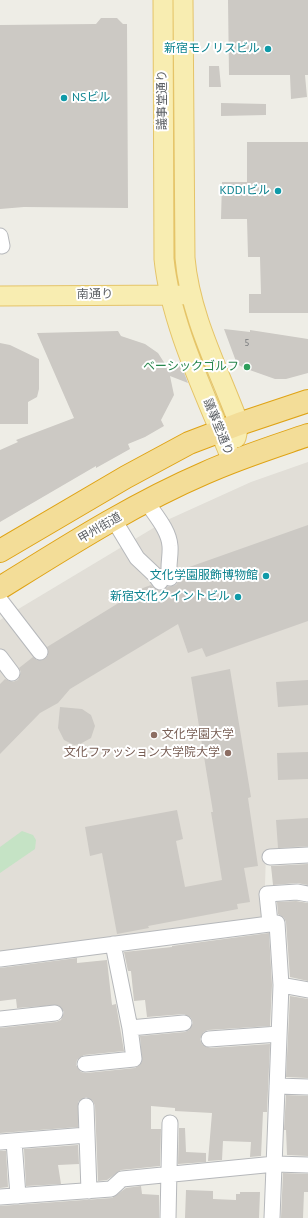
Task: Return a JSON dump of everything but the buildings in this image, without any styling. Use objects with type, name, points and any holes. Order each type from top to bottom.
[{"type":"highway","points":[[0,551],[126,477],[189,443],[230,427],[308,401]]},
{"type":"highway","points":[[232,461],[308,435]]},
{"type":"highway","name":"甲州街道","points":[[0,588],[146,501],[232,461]]},
{"type":"main road","name":"議事堂通り","points":[[163,0],[164,258],[170,295],[178,324],[230,427]]},
{"type":"main road","name":"議事堂通り","points":[[184,0],[185,258],[190,294],[230,427],[232,461]]},
{"type":"main road","name":"南通り","points":[[0,296],[190,294]]},
{"type":"street","points":[[114,520],[137,558],[155,574],[165,580],[168,570],[170,546],[167,533],[146,501]]},
{"type":"street","points":[[0,600],[40,652]]},
{"type":"street","points":[[0,657],[12,673]]},
{"type":"street","points":[[270,857],[308,855]]},
{"type":"street","points":[[270,923],[267,894],[297,892],[308,894]]},
{"type":"street","points":[[0,959],[277,923],[280,985],[272,1218]]},
{"type":"street","points":[[85,1064],[134,1059],[130,1028],[113,944]]},
{"type":"street","points":[[280,985],[308,990]]},
{"type":"street","points":[[0,1019],[55,1013]]},
{"type":"street","points":[[130,1028],[184,1023]]},
{"type":"street","points":[[209,1038],[279,1034]]},
{"type":"street","points":[[277,1086],[308,1087]]},
{"type":"street","points":[[86,1106],[88,1191]]},
{"type":"street","points":[[168,1218],[170,1123]]},
{"type":"street","points":[[18,1196],[7,1141],[87,1135]]},
{"type":"street","points":[[0,1197],[111,1189],[122,1179],[274,1164],[308,1165]]},
{"type":"shaded area","name":"文化学園大学","points":[[308,462],[308,850],[266,852],[264,919],[0,955],[0,620],[165,521],[251,482]]},
{"type":"green space","points":[[22,831],[33,835],[36,840],[35,849],[0,873],[0,847]]},
{"type":"place","name":"新宿モノリスビル","points":[[268,49]]},
{"type":"place","name":"NSビル","points":[[64,98]]},
{"type":"place","name":"KDDIビル","points":[[278,191]]},
{"type":"place","name":"ベーシックゴルフ","points":[[247,367]]},
{"type":"place","name":"文化学園服飾博物館","points":[[266,576]]},
{"type":"place","name":"新宿文化クイントビル","points":[[238,597]]},
{"type":"place","name":"文化学園大学","points":[[154,735]]},
{"type":"place","name":"文化ファッション大学院大学","points":[[228,753]]}]
